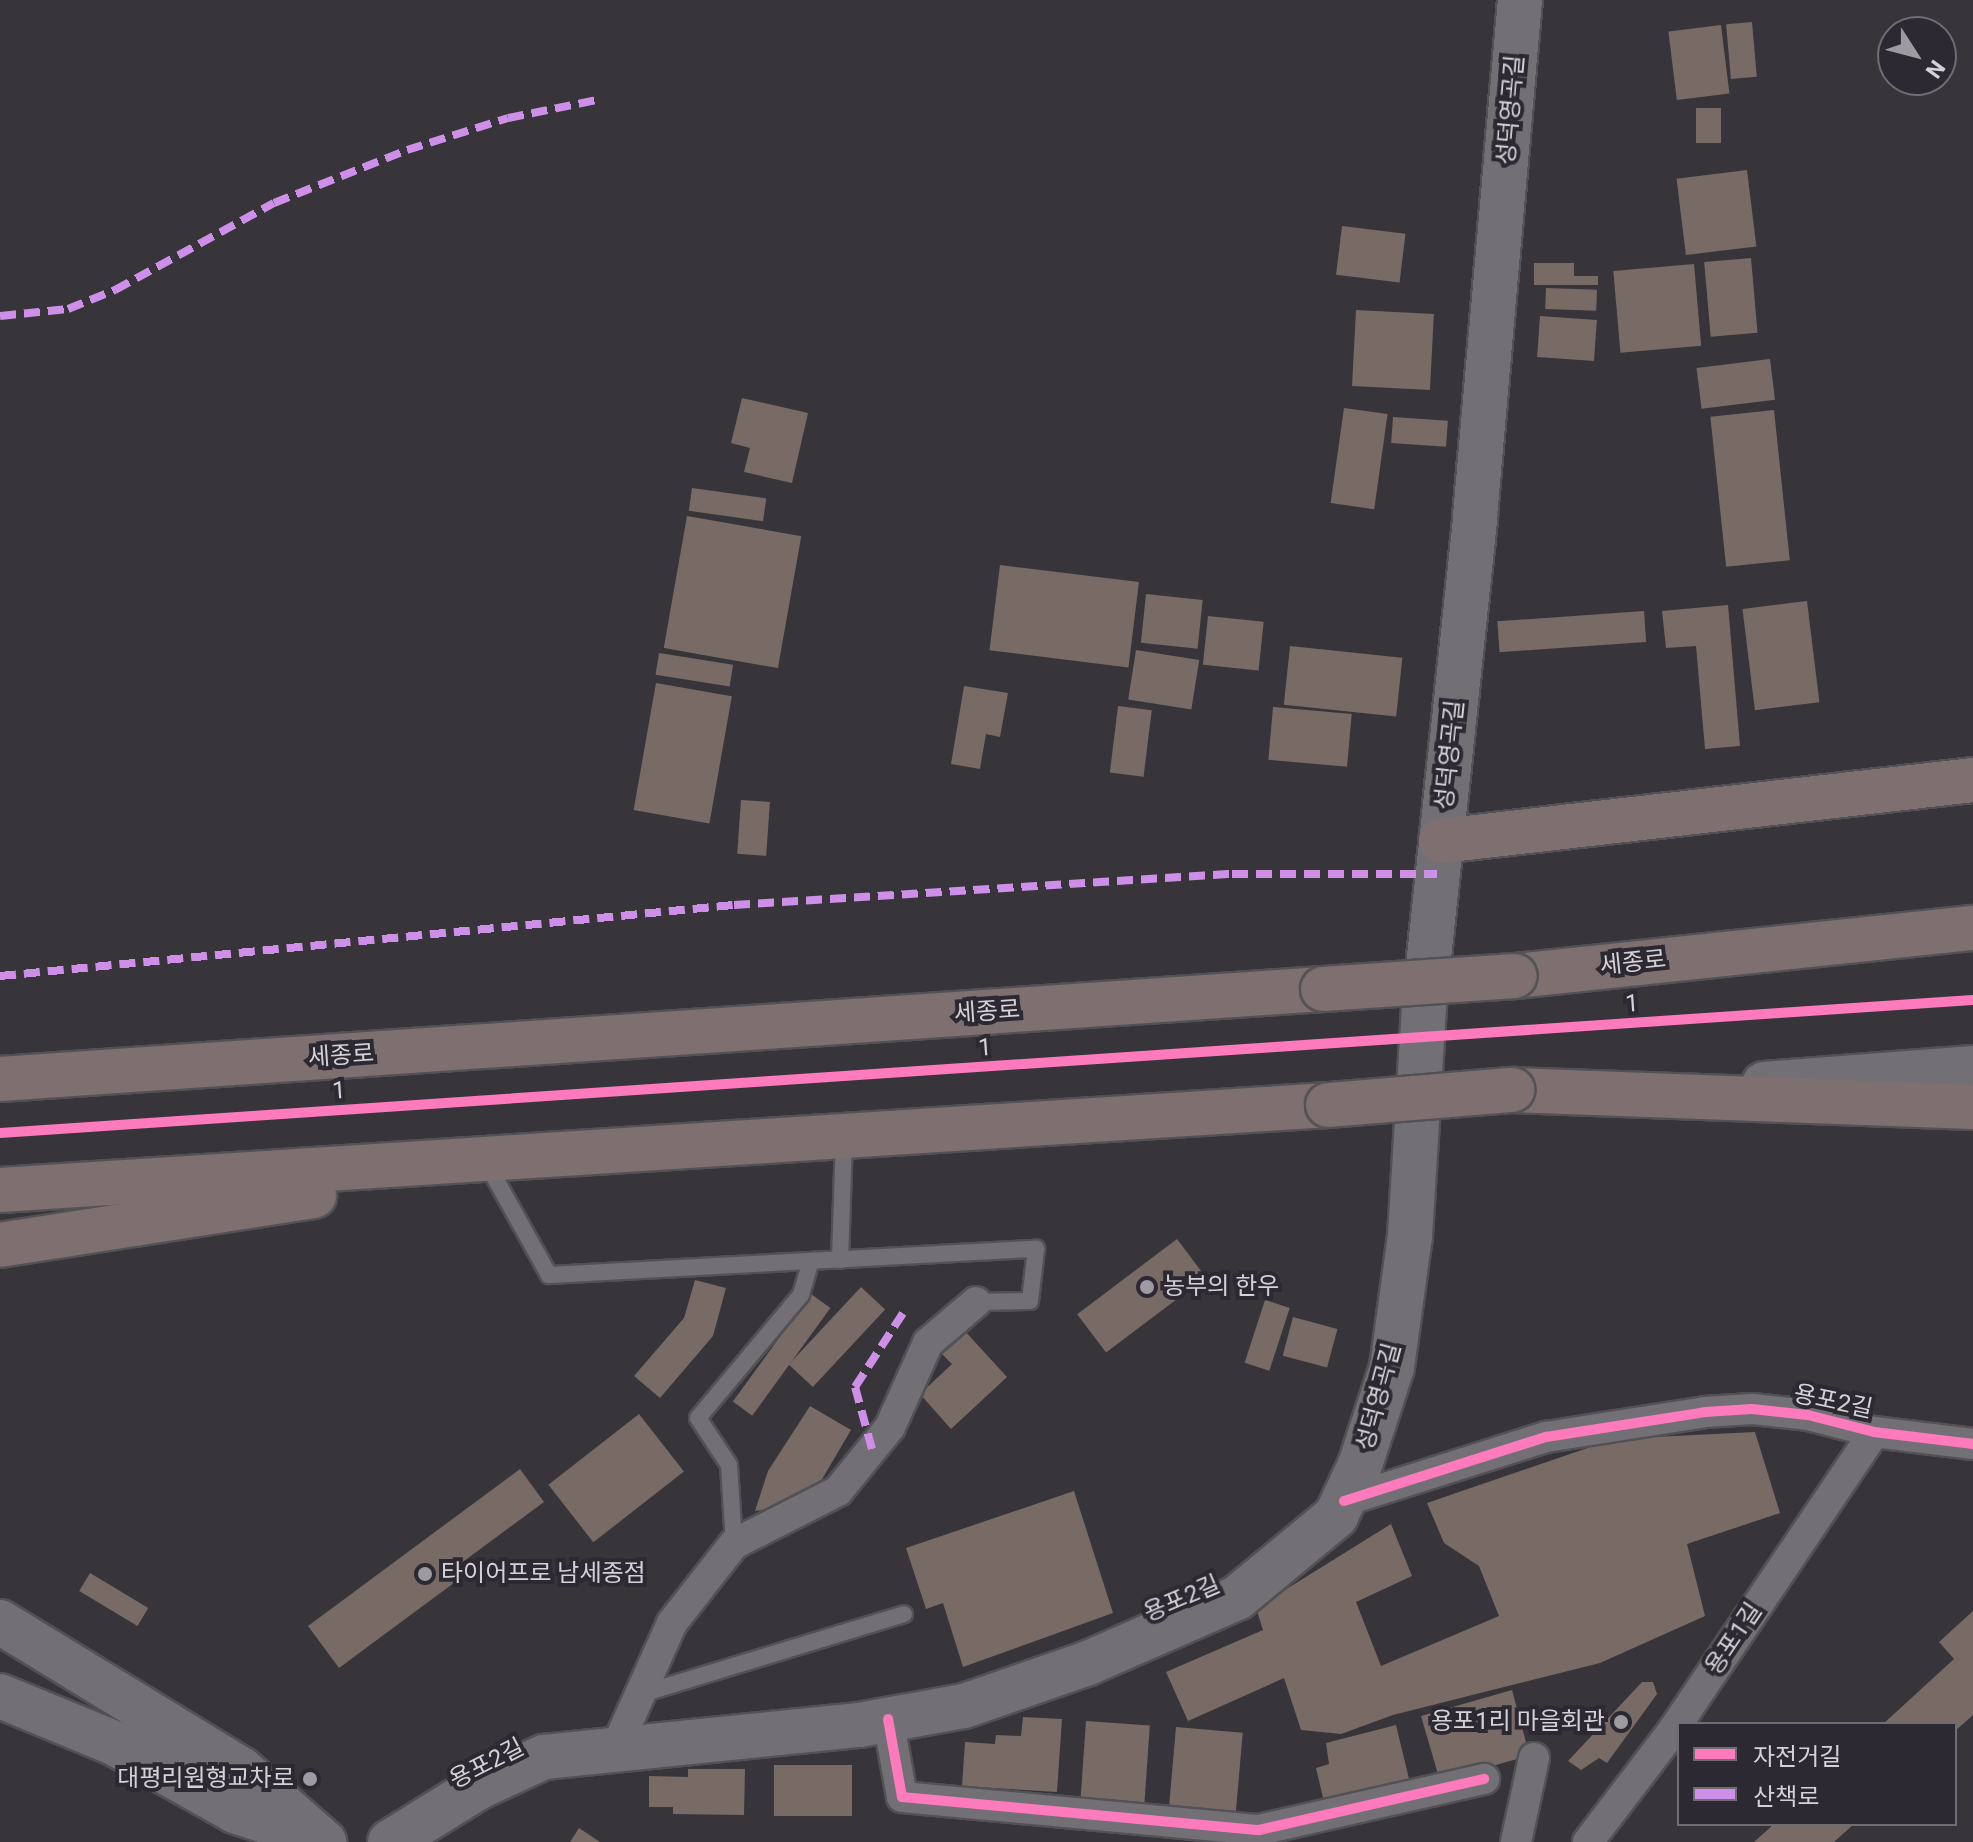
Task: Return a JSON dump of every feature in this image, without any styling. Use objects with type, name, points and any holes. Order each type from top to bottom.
[{"type":"highway","points":[[1441,841],[1973,780]]},
{"type":"highway","name":"세종로","points":[[0,1079],[1515,976],[1973,928]]},
{"type":"highway","points":[[0,1190],[1328,1105],[1512,1090],[1973,1107]]},
{"type":"highway","points":[[0,1245],[656,1148]]},
{"type":"main road","name":"성덕영곡길","points":[[1344,1501],[1392,1367],[1410,1236],[1424,1005],[1520,0]]},
{"type":"main road","points":[[1798,946],[1973,938]]},
{"type":"main road","points":[[1626,1096],[1973,1068]]},
{"type":"main road","name":"용포2길","points":[[390,1842],[479,1787],[544,1757],[888,1719],[964,1706],[1033,1682],[1237,1598],[1295,1555],[1336,1516],[1344,1501]]},
{"type":"main road","points":[[0,1622],[241,1769],[321,1840]]},
{"type":"main road","points":[[0,1696],[114,1743],[235,1811],[321,1840]]},
{"type":"street","points":[[615,1750],[636,1696],[672,1623],[734,1544],[838,1491],[890,1427],[928,1343],[976,1302]]},
{"type":"street","name":"용포2길","points":[[1344,1501],[1517,1445],[1627,1422],[1752,1409],[1808,1415],[1874,1432],[1973,1444]]},
{"type":"street","name":"용포1길","points":[[1679,1722],[1874,1432]]},
{"type":"street","points":[[888,1719],[902,1797],[1255,1836],[1484,1779]]},
{"type":"street","name":"용포1길","points":[[1588,1842],[1677,1725]]},
{"type":"street","points":[[1516,1842],[1534,1758]]},
{"type":"lane","points":[[840,1260],[844,1136]]},
{"type":"lane","points":[[491,1171],[549,1275],[1036,1249],[1030,1301],[976,1302]]},
{"type":"lane","points":[[734,1544],[729,1465],[698,1418],[801,1295],[811,1261]]},
{"type":"lane","points":[[636,1696],[904,1614]]},
{"type":"building","points":[[1752,22],[1757,77],[1731,79],[1726,24]]},
{"type":"building","points":[[1721,25],[1729,93],[1677,100],[1668,31]]},
{"type":"building","points":[[1696,108],[1721,108],[1721,143],[1696,143]]},
{"type":"building","points":[[1747,170],[1756,246],[1686,255],[1677,179]]},
{"type":"building","points":[[1342,226],[1406,234],[1400,282],[1336,275]]},
{"type":"building","points":[[1751,258],[1758,333],[1711,337],[1704,262]]},
{"type":"building","points":[[1534,263],[1574,263],[1574,276],[1598,276],[1598,285],[1534,285]]},
{"type":"building","points":[[1694,264],[1701,346],[1620,353],[1613,271]]},
{"type":"building","points":[[1546,288],[1597,290],[1596,311],[1545,309]]},
{"type":"building","points":[[1356,310],[1434,314],[1430,390],[1352,386]]},
{"type":"building","points":[[1540,316],[1597,320],[1594,361],[1537,357]]},
{"type":"building","points":[[1770,359],[1775,400],[1702,409],[1697,368]]},
{"type":"building","points":[[742,398],[808,413],[792,483],[744,472],[750,448],[731,443]]},
{"type":"building","points":[[1344,408],[1388,414],[1374,509],[1331,503]]},
{"type":"building","points":[[1774,410],[1790,560],[1726,567],[1710,417]]},
{"type":"building","points":[[1393,417],[1448,421],[1446,447],[1391,443]]},
{"type":"building","points":[[692,488],[766,498],[763,521],[689,511]]},
{"type":"building","points":[[687,516],[801,536],[778,668],[664,648]]},
{"type":"building","points":[[1000,565],[1139,582],[1128,667],[990,650]]},
{"type":"building","points":[[1146,594],[1203,600],[1198,649],[1141,643]]},
{"type":"building","points":[[1807,601],[1819,702],[1755,710],[1742,609]]},
{"type":"building","points":[[1728,605],[1740,746],[1705,749],[1696,646],[1666,648],[1662,611]]},
{"type":"building","points":[[1644,611],[1646,642],[1500,652],[1497,621]]},
{"type":"building","points":[[1208,616],[1264,622],[1259,671],[1203,665]]},
{"type":"building","points":[[1290,646],[1402,658],[1396,716],[1284,705]]},
{"type":"building","points":[[1136,650],[1199,660],[1191,709],[1128,699]]},
{"type":"building","points":[[659,653],[733,665],[730,686],[656,675]]},
{"type":"building","points":[[656,683],[732,696],[709,823],[634,810]]},
{"type":"building","points":[[964,686],[1008,693],[1000,737],[986,734],[980,769],[951,764]]},
{"type":"building","points":[[1118,706],[1152,710],[1144,777],[1110,773]]},
{"type":"building","points":[[1273,707],[1352,714],[1347,767],[1268,760]]},
{"type":"building","points":[[741,800],[770,802],[766,856],[737,854]]},
{"type":"building","points":[[1177,1239],[1206,1277],[1106,1353],[1077,1314]]},
{"type":"building","points":[[695,1280],[726,1288],[713,1336],[660,1398],[634,1376],[684,1318]]},
{"type":"building","points":[[861,1287],[885,1310],[813,1387],[789,1365]]},
{"type":"building","points":[[811,1294],[830,1308],[752,1416],[733,1402]]},
{"type":"building","points":[[1265,1300],[1290,1308],[1269,1371],[1245,1363]]},
{"type":"building","points":[[1293,1317],[1337,1329],[1327,1368],[1283,1356]]},
{"type":"building","points":[[963,1329],[1007,1377],[951,1429],[920,1394],[952,1364],[939,1351]]},
{"type":"building","points":[[810,1406],[851,1430],[808,1503],[755,1511],[768,1471]]},
{"type":"building","points":[[639,1414],[684,1472],[593,1542],[548,1485]]},
{"type":"building","points":[[1755,1432],[1780,1513],[1687,1544],[1705,1616],[1600,1663],[1393,1715],[1341,1734],[1301,1730],[1284,1678],[1188,1721],[1166,1672],[1263,1630],[1256,1608],[1391,1524],[1412,1576],[1356,1602],[1381,1666],[1499,1616],[1479,1566],[1444,1543],[1427,1503],[1614,1439]]},
{"type":"building","points":[[520,1469],[544,1502],[460,1564],[466,1574],[339,1668],[308,1626]]},
{"type":"building","points":[[1074,1491],[1113,1613],[963,1667],[943,1603],[926,1609],[906,1548]]},
{"type":"building","points":[[90,1573],[148,1608],[137,1626],[79,1591]]},
{"type":"building","points":[[1973,1611],[1973,1715],[1957,1729],[1957,1722],[1885,1722],[1954,1659],[1939,1642]]},
{"type":"building","name":"용포1리 마을회관","points":[[1642,1682],[1653,1682],[1657,1694],[1607,1763],[1599,1758],[1581,1770],[1568,1761]]},
{"type":"building","points":[[1512,1690],[1526,1742],[1517,1759],[1440,1781],[1421,1716]]},
{"type":"building","points":[[1023,1717],[1062,1719],[1057,1792],[962,1786],[965,1742],[995,1744],[996,1735],[1021,1736]]},
{"type":"building","points":[[1086,1721],[1150,1725],[1144,1802],[1081,1798]]},
{"type":"building","points":[[1396,1725],[1412,1791],[1326,1810],[1316,1768],[1329,1764],[1326,1743]]},
{"type":"building","points":[[1176,1727],[1243,1733],[1236,1815],[1169,1809]]},
{"type":"building","points":[[774,1765],[852,1765],[852,1816],[774,1816]]},
{"type":"building","points":[[688,1769],[745,1769],[744,1815],[673,1814],[673,1807],[649,1807],[649,1776],[688,1777]]},
{"type":"building","points":[[1772,1826],[1852,1826],[1834,1842],[1754,1842]]},
{"type":"building","points":[[579,1828],[600,1842],[570,1842]]},
{"type":"marked path","points":[[0,316],[68,309],[115,290],[274,203],[407,150],[508,118],[601,99]]},
{"type":"marked path","points":[[0,976],[734,905],[1232,874],[1437,874]]},
{"type":"marked path","points":[[872,1449],[855,1387],[903,1313]]},
{"type":"cycle path","name":"1","points":[[0,1133],[1973,1000]]},
{"type":"cycle path","points":[[1344,1501],[1546,1437],[1705,1412],[1752,1409],[1808,1415],[1874,1432],[1973,1444]]},
{"type":"cycle path","points":[[888,1719],[902,1797],[1259,1830],[1484,1779]]},
{"type":"place","name":"농부의 한우","points":[[1147,1287]]},
{"type":"place","name":"타이어프로 남세종점","points":[[425,1574]]},
{"type":"place","name":"용포1리 마을회관","points":[[1621,1722]]},
{"type":"place","name":"대평리원형교차로","points":[[310,1779]]}]
